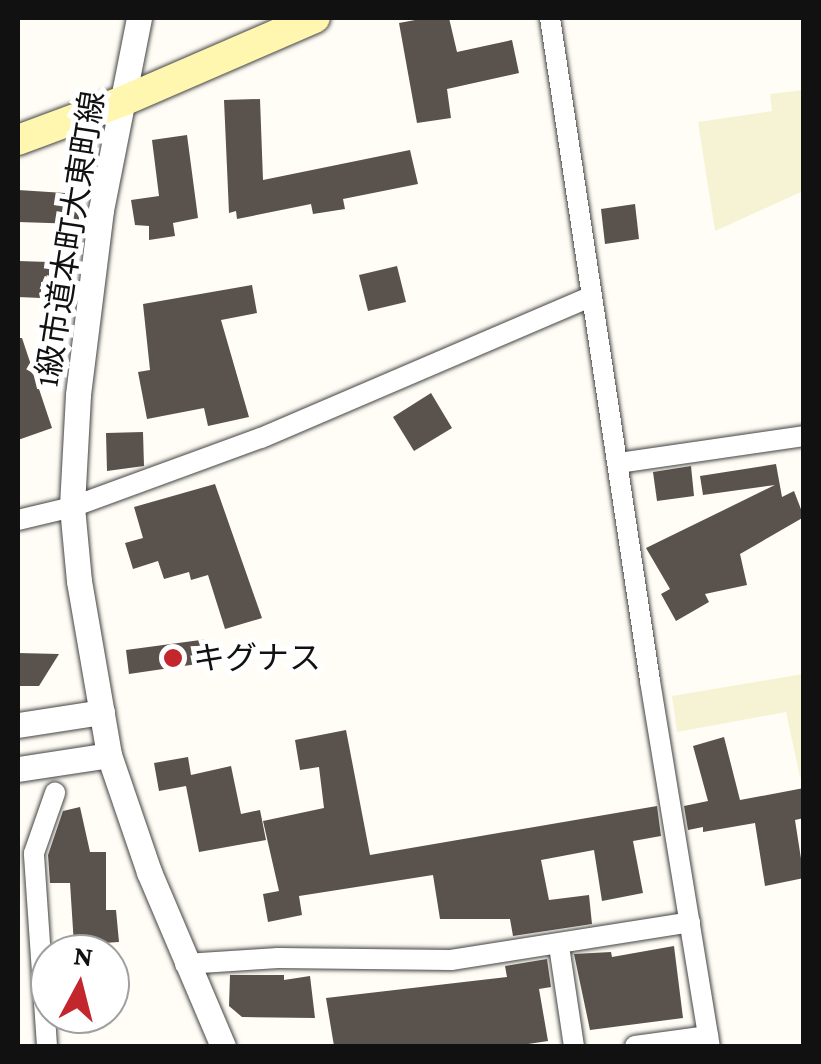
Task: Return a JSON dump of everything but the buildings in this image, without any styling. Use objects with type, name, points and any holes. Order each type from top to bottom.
[{"type":"main road","points":[[18,140],[123,101],[315,18]]},
{"type":"street","name":"1級市道本町大東町線","points":[[139,18],[96,247],[78,395],[72,506],[79,582],[110,754],[185,964],[223,1046]]},
{"type":"street","points":[[550,18],[709,1041],[635,1046]]},
{"type":"street","points":[[18,520],[72,506],[261,438],[592,296]]},
{"type":"street","points":[[619,463],[804,436]]},
{"type":"street","points":[[18,725],[102,712]]},
{"type":"street","points":[[18,769],[110,754]]},
{"type":"street","points":[[46,1046],[34,853],[55,793]]},
{"type":"street","points":[[185,964],[278,958],[450,960],[560,946],[690,922]]},
{"type":"street","points":[[560,946],[574,1046]]},
{"type":"shaded area","points":[[803,90],[803,191],[715,231],[698,122],[772,111],[770,94]]},
{"type":"shaded area","points":[[803,674],[803,777],[786,712],[677,732],[672,696]]},
{"type":"place","name":"キグナス","points":[[173,658]]}]
